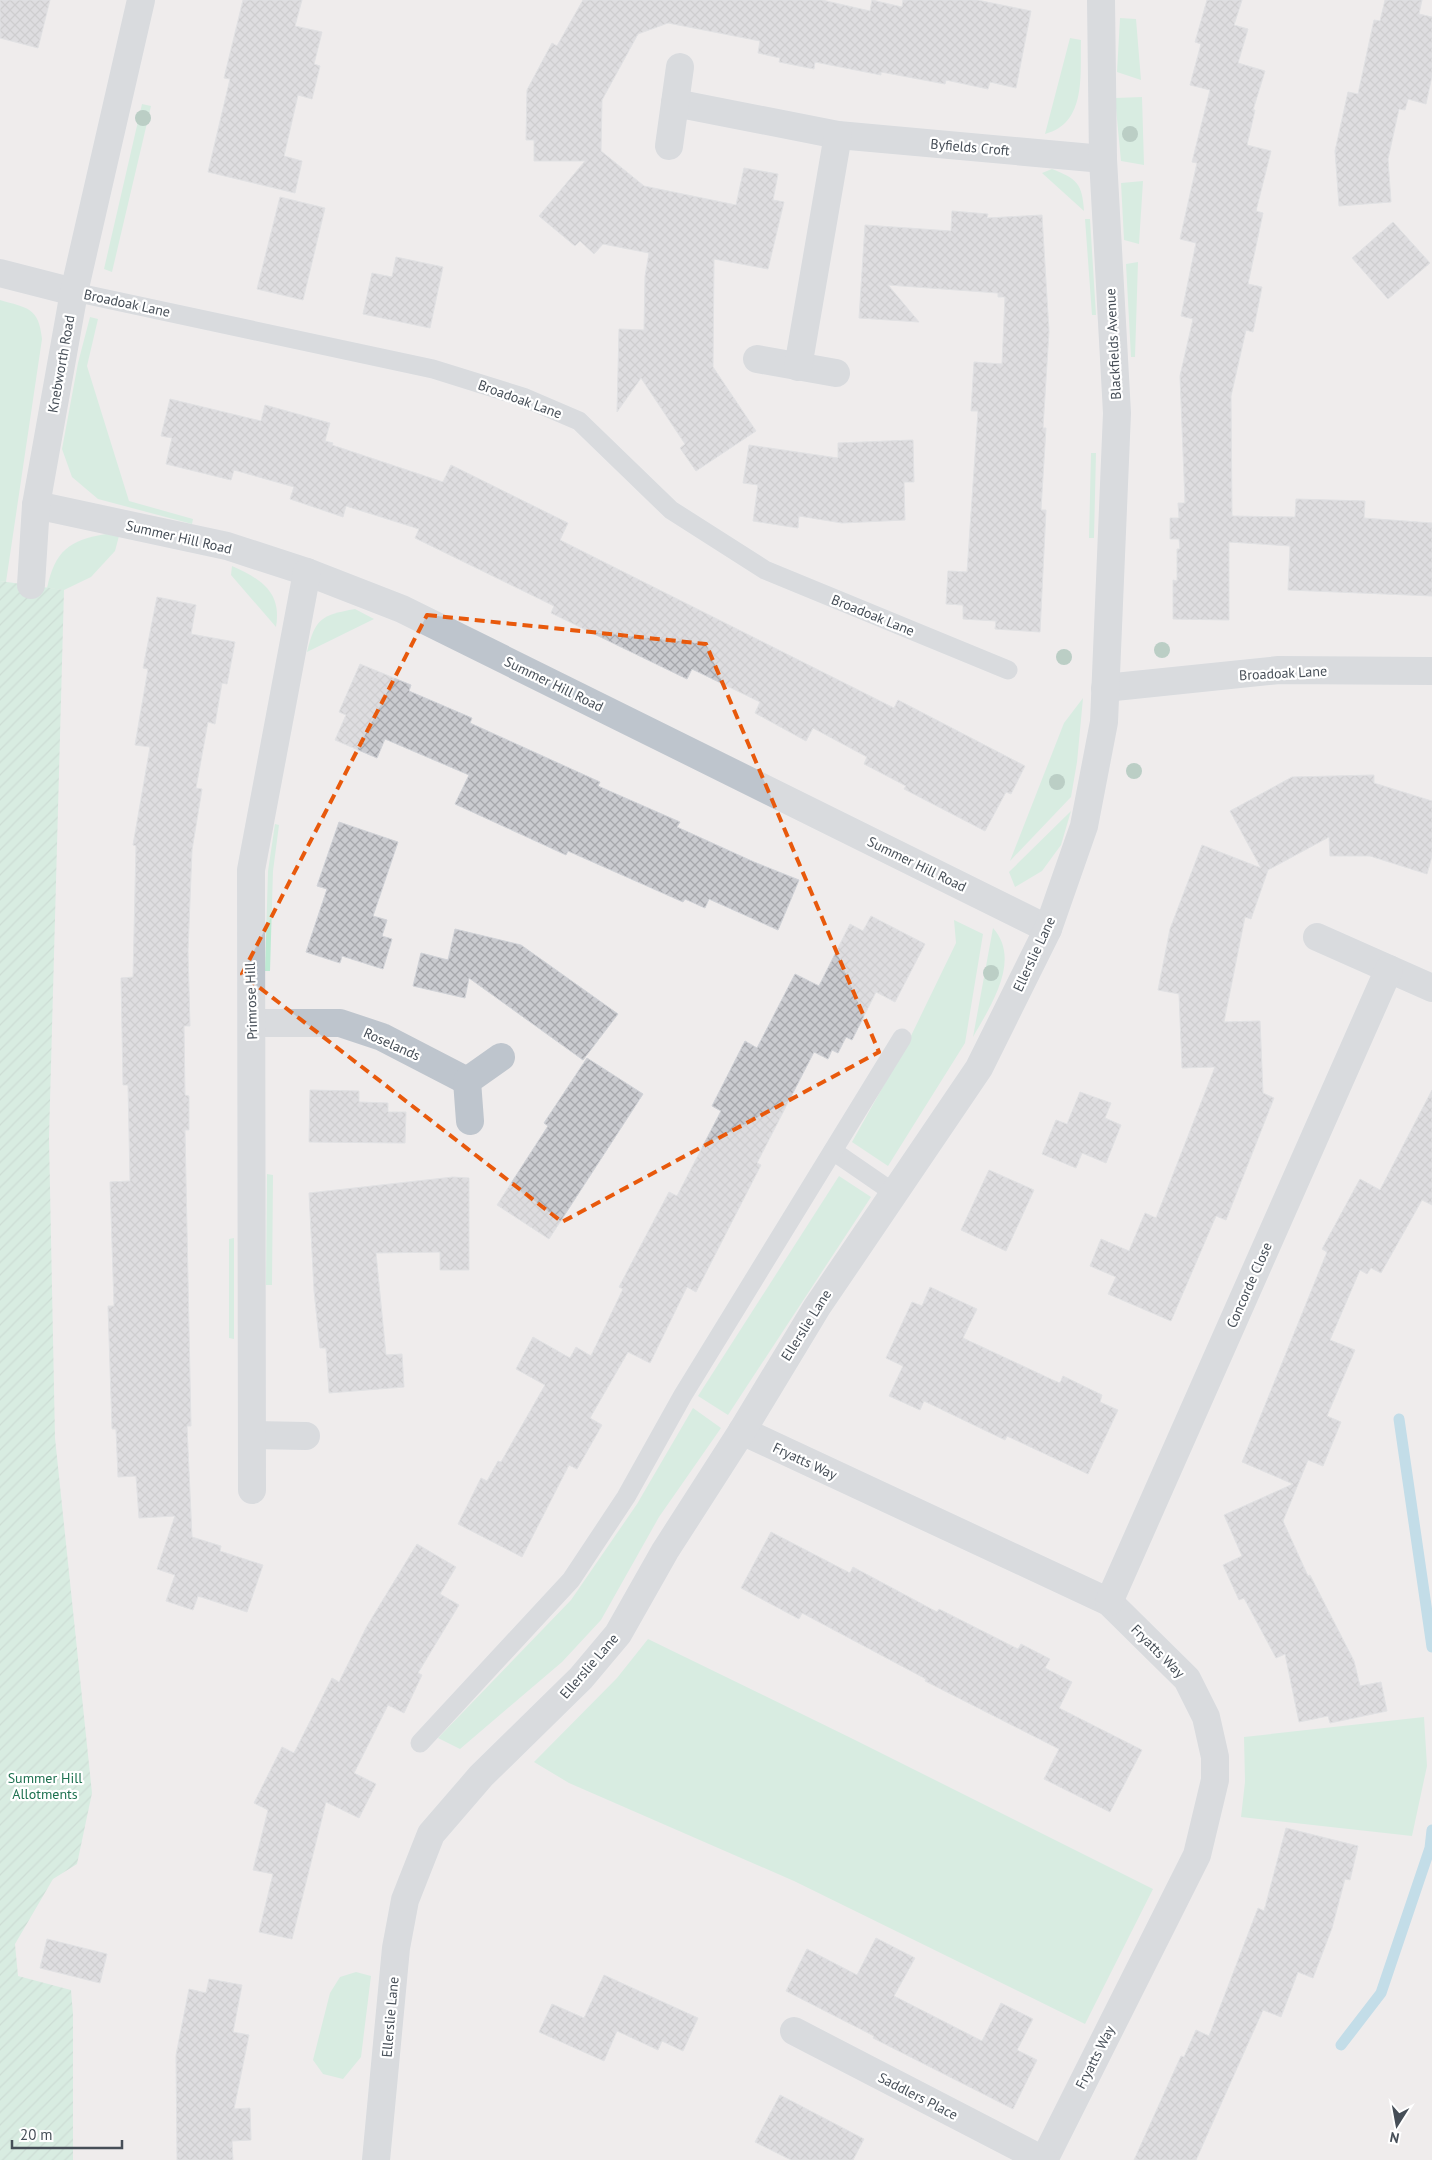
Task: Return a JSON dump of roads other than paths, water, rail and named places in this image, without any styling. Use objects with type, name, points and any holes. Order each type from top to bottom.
[{"type":"street","name":"Knebworth Road","points":[[30,585],[36,505],[74,292],[141,0]]},
{"type":"street","name":"Blackfields Avenue","points":[[1101,0],[1103,159],[1117,413],[1105,688]]},
{"type":"street","points":[[669,146],[680,67]]},
{"type":"street","name":"Byfields Croft","points":[[675,104],[838,135],[1103,159]]},
{"type":"street","points":[[798,367],[838,135]]},
{"type":"street","name":"Broadoak Lane","points":[[0,273],[74,292]]},
{"type":"street","points":[[757,359],[836,373]]},
{"type":"street","name":"Summer Hill Road","points":[[36,505],[227,546],[307,572],[402,609],[1048,929]]},
{"type":"street","name":"Primrose Hill","points":[[252,1490],[251,870],[307,572]]},
{"type":"street","name":"Broadoak Lane","points":[[1105,688],[1280,670],[1432,671]]},
{"type":"street","name":"Ellerslie Lane","points":[[376,2160],[398,1939],[405,1900],[431,1834],[481,1776],[581,1678],[618,1634],[665,1551],[742,1431],[817,1307],[979,1068],[1048,929],[1084,826],[1104,722],[1105,688]]},
{"type":"street","points":[[1317,937],[1432,988]]},
{"type":"street","name":"Concorde Close","points":[[1109,1602],[1389,969]]},
{"type":"street","name":"Roselands","points":[[252,1023],[340,1024],[382,1037],[467,1081]]},
{"type":"street","points":[[470,1121],[467,1081],[501,1057]]},
{"type":"street","name":"Fryatts Way","points":[[742,1431],[1109,1602],[1187,1679],[1206,1717],[1215,1757],[1215,1780],[1197,1855],[1043,2160]]},
{"type":"street","points":[[252,1435],[306,1436]]},
{"type":"street","name":"Saddlers Place","points":[[794,2031],[1043,2160]]},
{"type":"lane","name":"Broadoak Lane","points":[[74,292],[433,369],[524,397],[579,421],[671,510],[764,570],[1008,670]]},
{"type":"lane","points":[[420,1743],[571,1580],[626,1497],[683,1395],[902,1038]]},
{"type":"lane","points":[[833,1151],[894,1193]]},
{"type":"waterway","points":[[1399,1419],[1432,1647]]},
{"type":"waterway","points":[[1341,2045],[1381,1993],[1430,1848],[1432,1830]]},
{"type":"park label","name":"Summer Hill Allotments","points":[[45,1786]]}]
